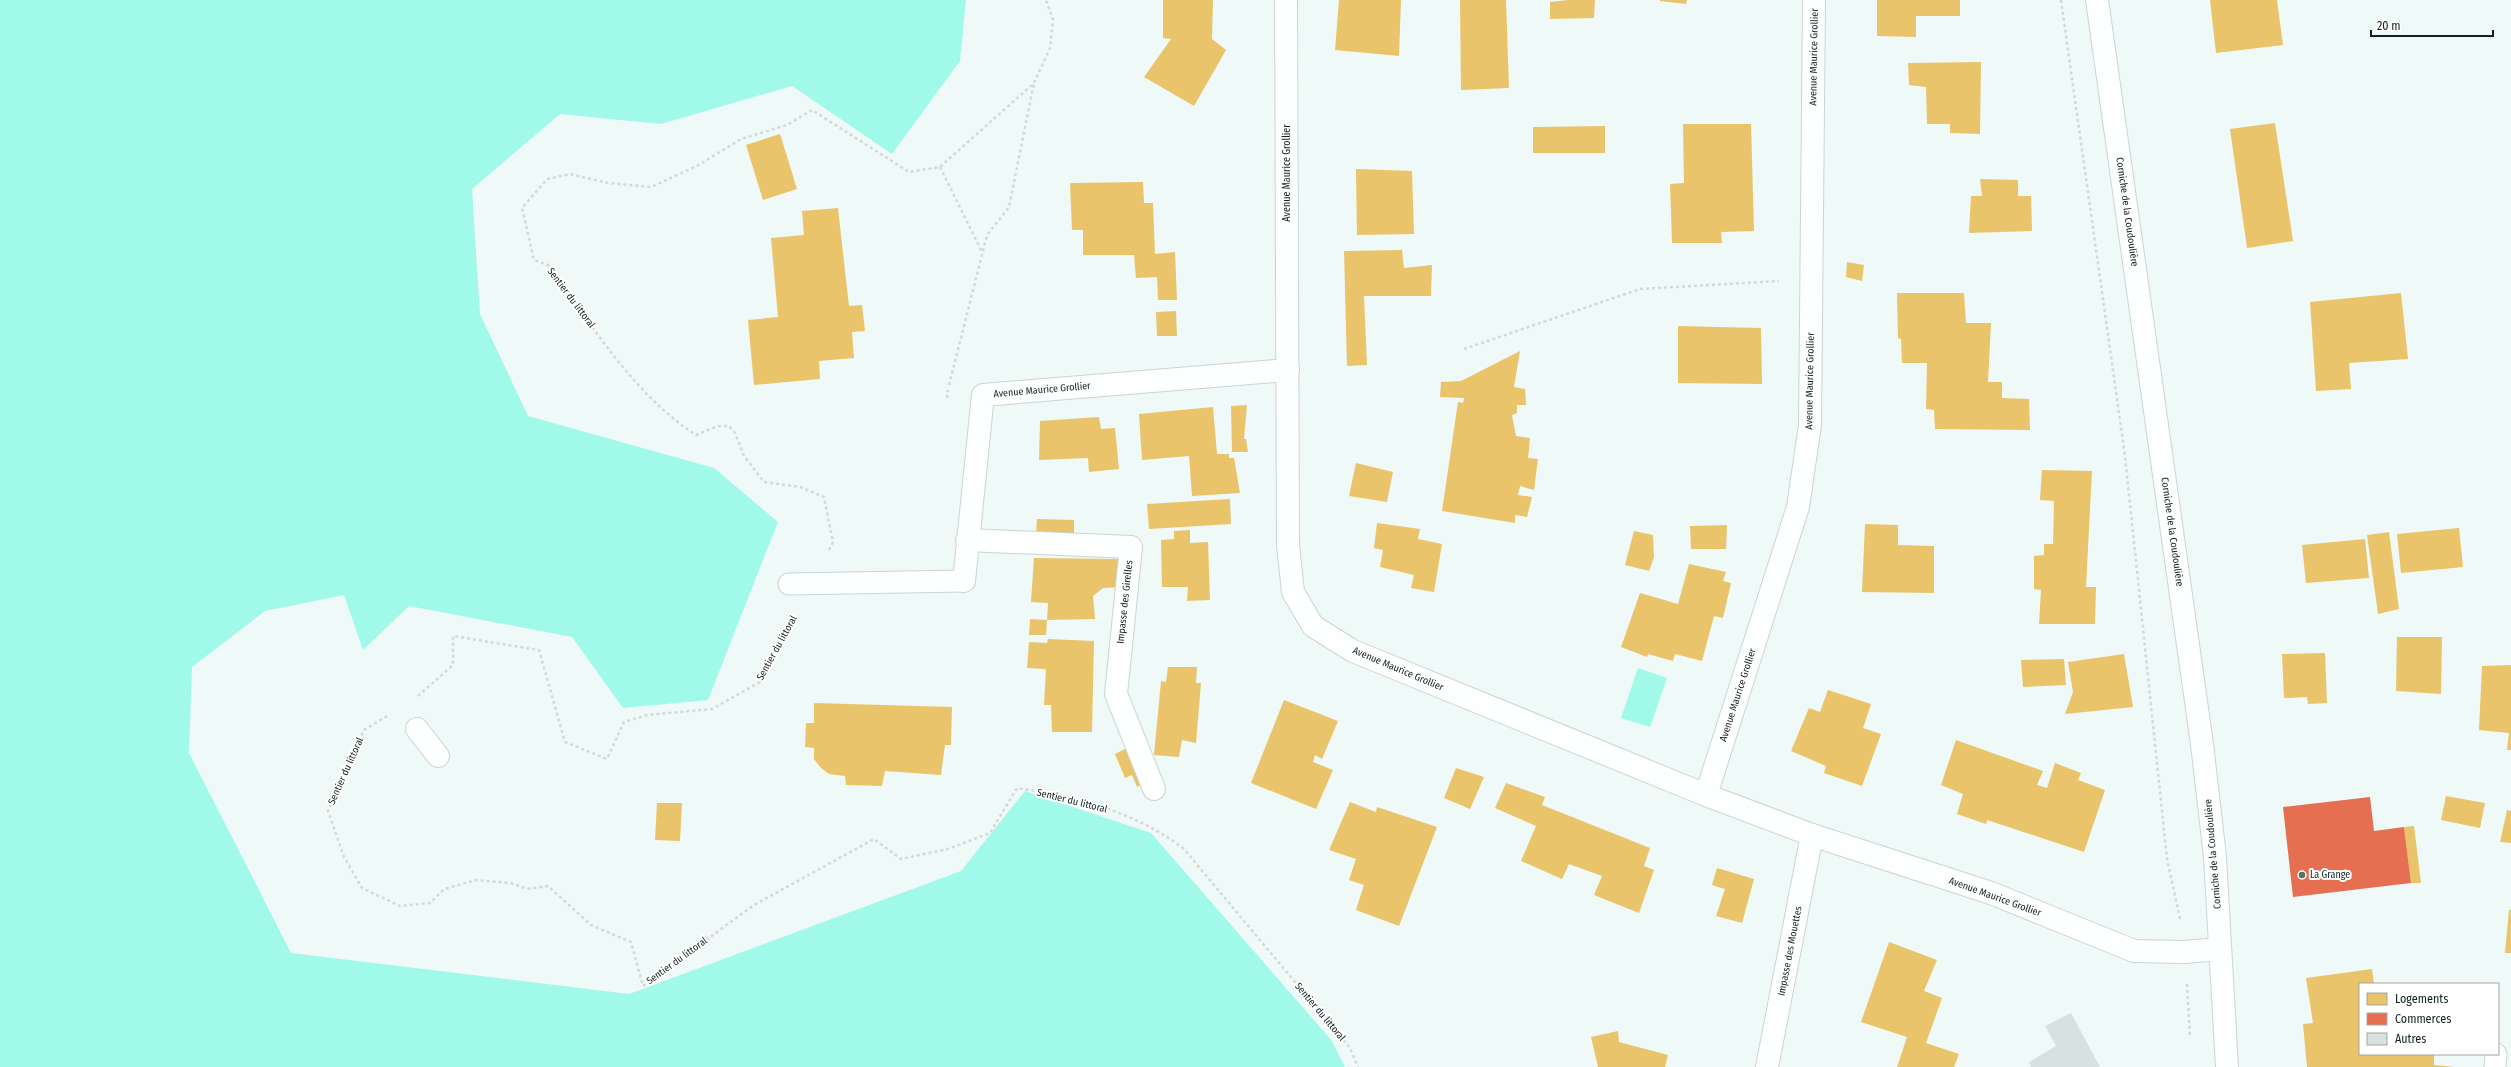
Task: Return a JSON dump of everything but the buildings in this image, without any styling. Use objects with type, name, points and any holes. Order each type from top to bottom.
[{"type":"street","name":"Avenue Maurice Grollier","points":[[1286,0],[1288,545],[1293,592],[1313,626],[1353,651],[1706,795],[1812,835],[1991,893],[2134,951],[2184,952],[2220,949]]},
{"type":"street","name":"Avenue Maurice Grollier","points":[[1706,795],[1798,507],[1810,426],[1814,0]]},
{"type":"street","name":"Corniche de la Coudoulière","points":[[2097,0],[2202,744],[2215,857],[2227,1067]]},
{"type":"street","name":"Avenue Maurice Grollier","points":[[964,581],[983,395],[1288,370]]},
{"type":"street","name":"Impasse des Girelles","points":[[967,540],[1131,547],[1116,694],[1154,789]]},
{"type":"street","points":[[417,729],[438,756]]},
{"type":"street","name":"Impasse des Mouettes","points":[[1767,1067],[1812,835]]},
{"type":"lane","points":[[789,584],[964,581]]},
{"type":"lane","points":[[2494,1067],[2496,1055]]},
{"type":"path","points":[[947,398],[987,235],[1009,207],[1034,83],[1050,48],[1053,20],[1046,0]]},
{"type":"path","points":[[2061,0],[2125,456],[2167,859],[2182,925]]},
{"type":"path","points":[[982,253],[940,167],[1034,83]]},
{"type":"path","name":"Sentier du littoral","points":[[411,700],[424,692],[452,665],[453,636],[539,650],[564,742],[607,759],[624,722],[647,715],[712,709],[760,682],[833,542],[824,497],[800,487],[764,482],[744,456],[735,433],[729,426],[718,426],[696,435],[675,421],[634,378],[610,349],[548,266],[534,260],[522,208],[548,179],[570,174],[608,183],[651,187],[697,166],[741,139],[787,125],[812,110],[909,172],[940,167]]},
{"type":"path","points":[[1464,349],[1640,289],[1812,280]]},
{"type":"path","name":"Sentier du littoral","points":[[392,712],[364,730],[328,811],[344,857],[362,888],[400,906],[430,903],[444,889],[476,880],[511,883],[527,889],[548,886],[590,925],[631,942],[643,986],[754,906],[874,839],[901,859],[948,849],[990,833],[1017,788],[1044,792],[1126,815],[1162,832],[1184,849],[1350,1048],[1358,1067]]},
{"type":"shaded area","points":[[0,0],[966,0],[960,61],[892,154],[792,86],[661,124],[560,114],[472,189],[480,314],[528,416],[714,468],[778,522],[708,700],[623,708],[572,637],[409,606],[363,650],[344,595],[265,611],[192,667],[189,753],[291,953],[629,994],[961,871],[1025,791],[1151,833],[1332,1041],[1345,1067],[0,1067]]},
{"type":"shaded area","points":[[1638,668],[1667,678],[1650,727],[1621,718]]},
{"type":"place","name":"La Grange","points":[[2302,875]]}]
